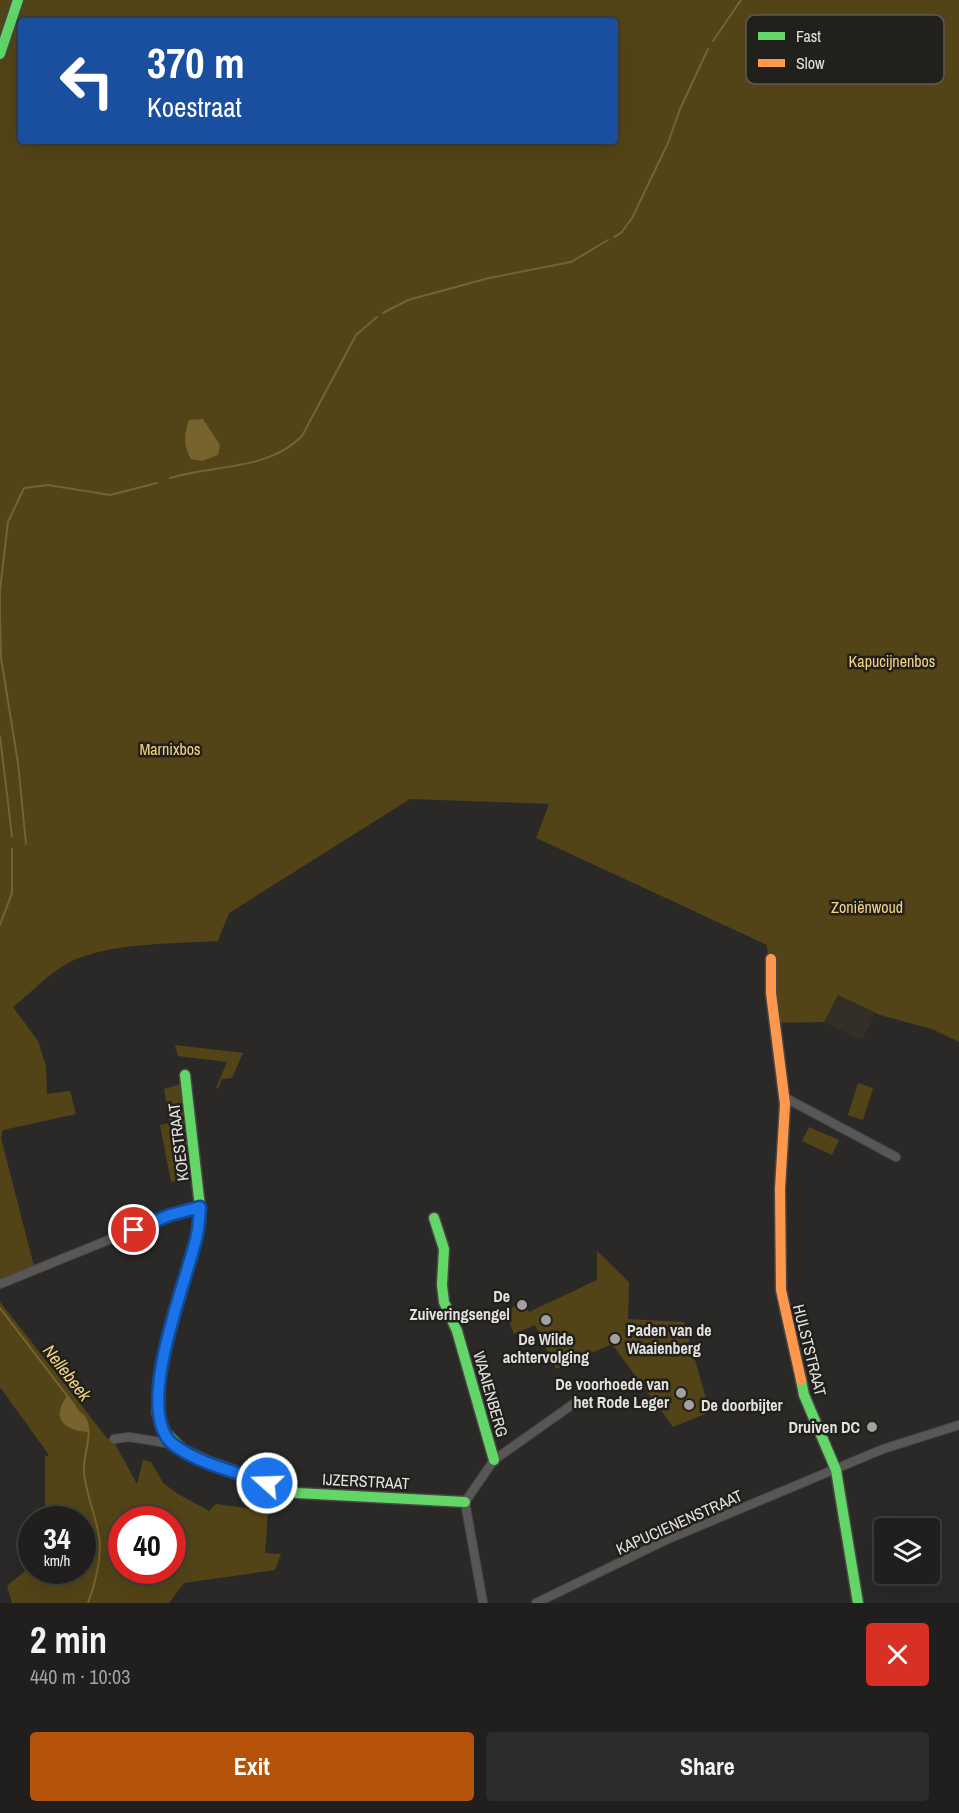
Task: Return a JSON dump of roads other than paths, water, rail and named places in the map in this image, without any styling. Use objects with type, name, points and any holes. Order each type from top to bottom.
[{"type":"street","points":[[0,54],[18,0]]},
{"type":"street","name":"HULSTSTRAAT","points":[[771,959],[771,993],[784,1097],[780,1189],[781,1290],[795,1364],[804,1395],[836,1470],[858,1603]]},
{"type":"street","name":"KOESTRAAT","points":[[172,1444],[159,1423],[156,1401],[161,1364],[197,1236],[200,1207],[185,1074]]},
{"type":"street","points":[[784,1097],[896,1157]]},
{"type":"street","points":[[0,1284],[170,1215],[200,1207]]},
{"type":"street","name":"WAAIENBERG","points":[[434,1218],[444,1249],[442,1285],[444,1302],[457,1331],[494,1460],[465,1502]]},
{"type":"street","points":[[494,1460],[576,1401]]},
{"type":"street","name":"KAPUCIENENSTRAAT","points":[[536,1603],[666,1540],[883,1449],[959,1425]]},
{"type":"street","name":"IJZERSTRAAT","points":[[114,1439],[129,1437],[172,1444],[207,1461],[297,1493],[465,1502]]},
{"type":"street","points":[[465,1502],[483,1603]]},
{"type":"waterway","points":[[713,41],[741,0]]},
{"type":"waterway","points":[[614,237],[621,233],[632,218],[668,143],[680,109],[708,49]]},
{"type":"waterway","points":[[383,313],[408,300],[489,278],[571,262],[608,240]]},
{"type":"waterway","points":[[170,478],[257,461],[288,447],[302,436],[356,335],[377,317]]},
{"type":"waterway","points":[[26,844],[18,763],[1,658],[0,590],[8,522],[24,488],[48,485],[110,495],[157,483]]},
{"type":"waterway","name":"Nellebeek","points":[[0,736],[12,836]]},
{"type":"waterway","name":"Nellebeek","points":[[0,925],[12,893],[12,849]]},
{"type":"waterway","name":"Nellebeek","points":[[0,1308],[75,1406]]},
{"type":"waterway","name":"Nellebeek","points":[[83,1415],[87,1422],[89,1436],[84,1473],[100,1545],[97,1574],[88,1603]]},
{"type":"place","name":"De Zuiveringsengel","points":[[522,1305]]},
{"type":"place","name":"De Wilde achtervolging","points":[[546,1320]]},
{"type":"place","name":"Paden van de Waaienberg","points":[[615,1339]]},
{"type":"place","name":"De voorhoede van het Rode Leger","points":[[681,1393]]},
{"type":"place","name":"De doorbijter","points":[[689,1405]]},
{"type":"place","name":"Druiven DC","points":[[872,1427]]},
{"type":"park label","name":"Kapucijnenbos","points":[[892,661]]},
{"type":"park label","name":"Marnixbos","points":[[170,749]]},
{"type":"park label","name":"Zoniënwoud","points":[[867,907]]}]
